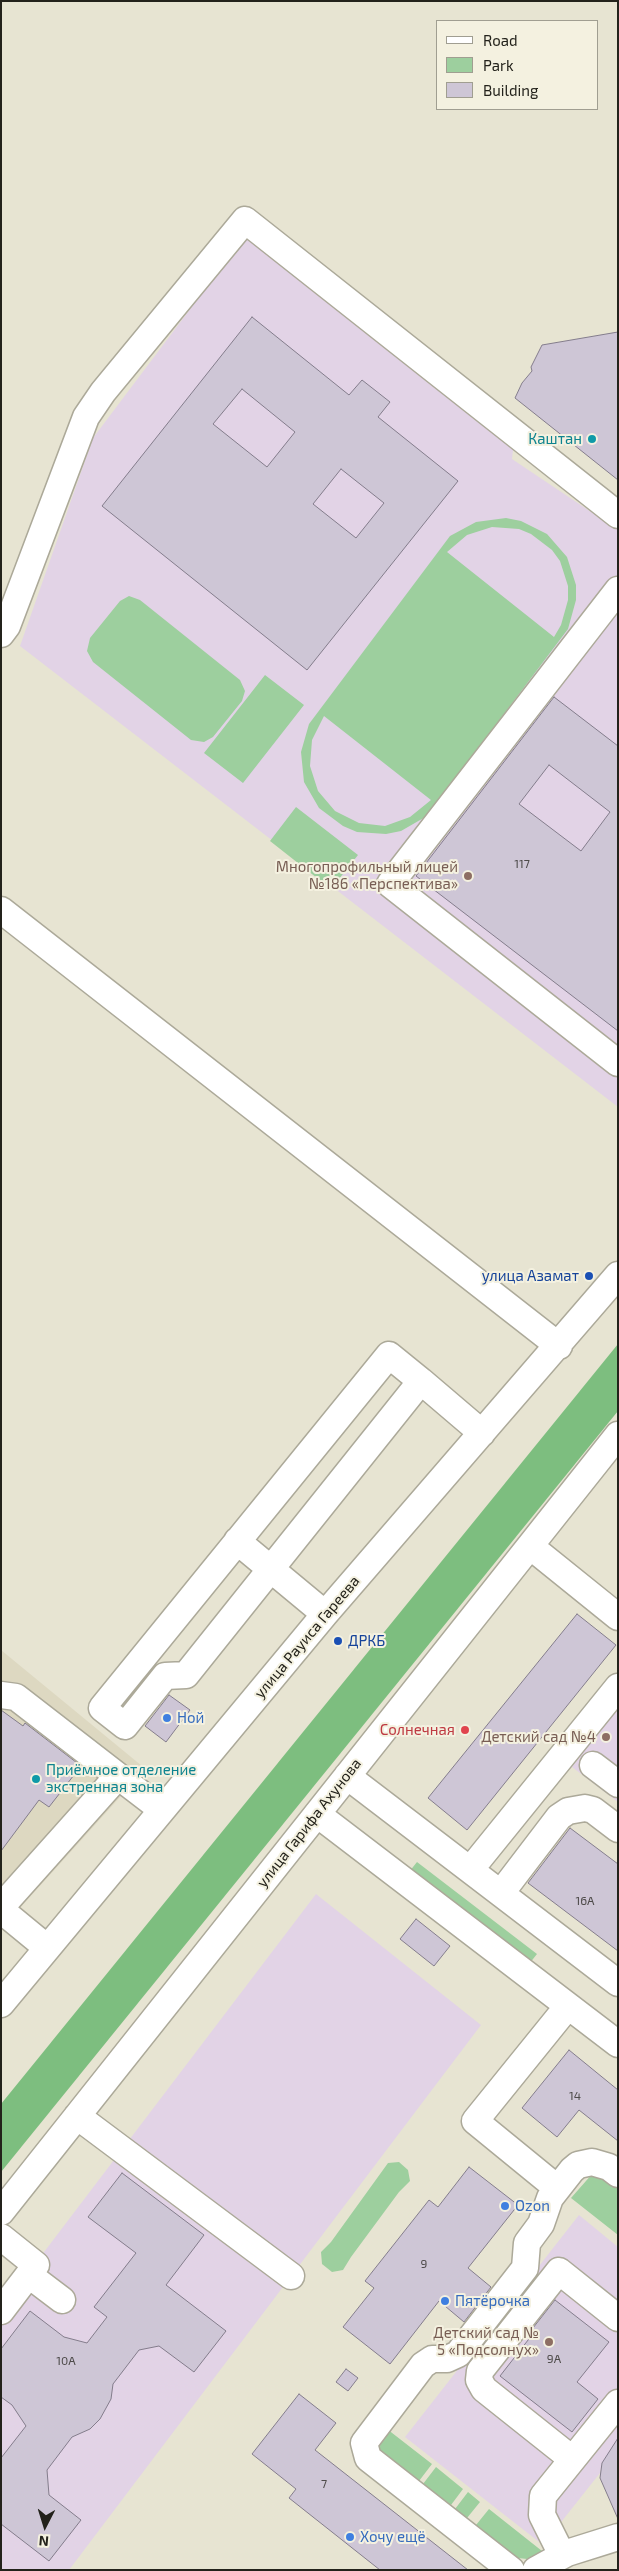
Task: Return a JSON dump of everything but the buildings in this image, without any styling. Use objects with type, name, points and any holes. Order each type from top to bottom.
[{"type":"street","points":[[1,634],[7,626],[86,417],[103,392],[245,220],[618,515]]},
{"type":"street","points":[[618,590],[390,884],[618,1063]]},
{"type":"street","points":[[1,910],[559,1346]]},
{"type":"street","name":"улица Рауиса Гареева","points":[[1,2004],[46,1947],[325,1614],[559,1346],[618,1275]]},
{"type":"street","points":[[421,1381],[186,1674],[165,1676],[125,1726],[102,1708],[389,1355],[421,1381],[482,1433]]},
{"type":"street","name":"улица Гарифа Ахунова","points":[[1,2212],[618,1434]]},
{"type":"street","points":[[238,1541],[325,1614]]},
{"type":"street","points":[[530,1546],[618,1617]]},
{"type":"street","points":[[470,1870],[618,1687]]},
{"type":"street","points":[[1,1695],[16,1697],[161,1809]]},
{"type":"street","points":[[593,1765],[618,1784]]},
{"type":"street","points":[[46,1947],[1,1908],[118,1776]]},
{"type":"street","points":[[347,1776],[618,1983]]},
{"type":"street","points":[[501,1893],[559,1817],[568,1811],[585,1808],[614,1818]]},
{"type":"street","points":[[317,1814],[618,2044]]},
{"type":"street","points":[[557,2188],[475,2121],[568,2006]]},
{"type":"street","points":[[78,2116],[291,2276]]},
{"type":"street","points":[[511,2570],[368,2458],[364,2443],[423,2365],[432,2359],[446,2359],[458,2354],[525,2268],[527,2243],[541,2224],[548,2201],[572,2170],[585,2163],[601,2164],[618,2174]]},
{"type":"street","points":[[1,2237],[35,2262],[29,2275],[1,2311]]},
{"type":"street","points":[[572,2459],[484,2389],[479,2380],[480,2371],[559,2271],[618,2318]]},
{"type":"street","points":[[29,2275],[62,2300]]},
{"type":"street","points":[[562,2556],[542,2515],[541,2504],[544,2494],[618,2403]]},
{"type":"street","points":[[536,2570],[562,2556],[618,2537]]},
{"type":"shaded area","name":"Многопрофильный лицей №186 «Перспектива»","points":[[255,223],[516,423],[512,459],[618,530],[618,1107],[20,646],[93,438]]},
{"type":"shaded area","points":[[1,1650],[142,1766],[131,1785],[1,1929]]},
{"type":"shaded area","name":"Детский сад №4","points":[[618,1706],[618,1802],[572,1767]]},
{"type":"shaded area","points":[[316,1894],[481,2025],[69,2570],[1,2570],[1,2302],[41,2256]]},
{"type":"shaded area","name":"Детский сад № 5 «Подсолнух»","points":[[579,2215],[618,2247],[618,2447],[602,2463],[600,2473],[543,2545],[405,2437]]},
{"type":"green space","points":[[506,518],[521,521],[547,534],[567,557],[576,585],[576,600],[568,629],[427,816],[401,831],[386,834],[357,832],[343,826],[319,808],[304,782],[301,752],[309,724],[450,536],[476,522]],"holes":[[[492,527],[519,529],[531,534],[552,550],[560,561],[568,586],[568,600],[561,625],[554,637],[447,552],[467,535]],[[324,716],[431,800],[410,817],[385,826],[359,823],[335,811],[318,791],[310,766],[312,740]]]},
{"type":"green space","points":[[129,596],[140,600],[240,680],[245,691],[242,701],[213,737],[204,742],[191,740],[93,662],[87,651],[90,638],[120,601]]},
{"type":"green space","points":[[265,675],[304,705],[243,783],[204,753]]},
{"type":"green space","points":[[296,807],[358,855],[331,889],[270,841]]},
{"type":"green space","points":[[618,1344],[618,1411],[1,2172],[1,2104]]},
{"type":"green space","points":[[417,1862],[537,1954],[529,1964],[409,1872]]},
{"type":"green space","points":[[399,2162],[408,2170],[410,2181],[399,2192],[343,2270],[332,2272],[322,2264],[321,2252],[331,2242],[388,2163]]},
{"type":"green space","points":[[593,2173],[618,2184],[618,2235],[571,2198]]},
{"type":"green space","points":[[387,2429],[432,2464],[419,2481],[380,2450],[379,2438]]},
{"type":"green space","points":[[436,2467],[463,2489],[451,2505],[423,2484]]},
{"type":"green space","points":[[468,2492],[480,2502],[467,2518],[455,2509]]},
{"type":"green space","points":[[489,2509],[542,2551],[527,2559],[518,2558],[476,2525]]},
{"type":"place","name":"Каштан","points":[[592,439]]},
{"type":"place","name":"Многопрофильный лицей №186 «Перспектива»","points":[[468,876]]},
{"type":"place","name":"улица Азамат","points":[[589,1276]]},
{"type":"place","name":"ДРКБ","points":[[338,1641]]},
{"type":"place","name":"Ной","points":[[167,1718]]},
{"type":"place","name":"Солнечная","points":[[465,1730]]},
{"type":"place","name":"Детский сад №4","points":[[606,1737]]},
{"type":"place","name":"Приёмное отделение экстренная зона","points":[[36,1779]]},
{"type":"place","name":"Ozon","points":[[505,2206]]},
{"type":"place","name":"Пятёрочка","points":[[445,2301]]},
{"type":"place","name":"Детский сад № 5 «Подсолнух»","points":[[549,2342]]},
{"type":"place","name":"Хочу ещё","points":[[350,2537]]}]
